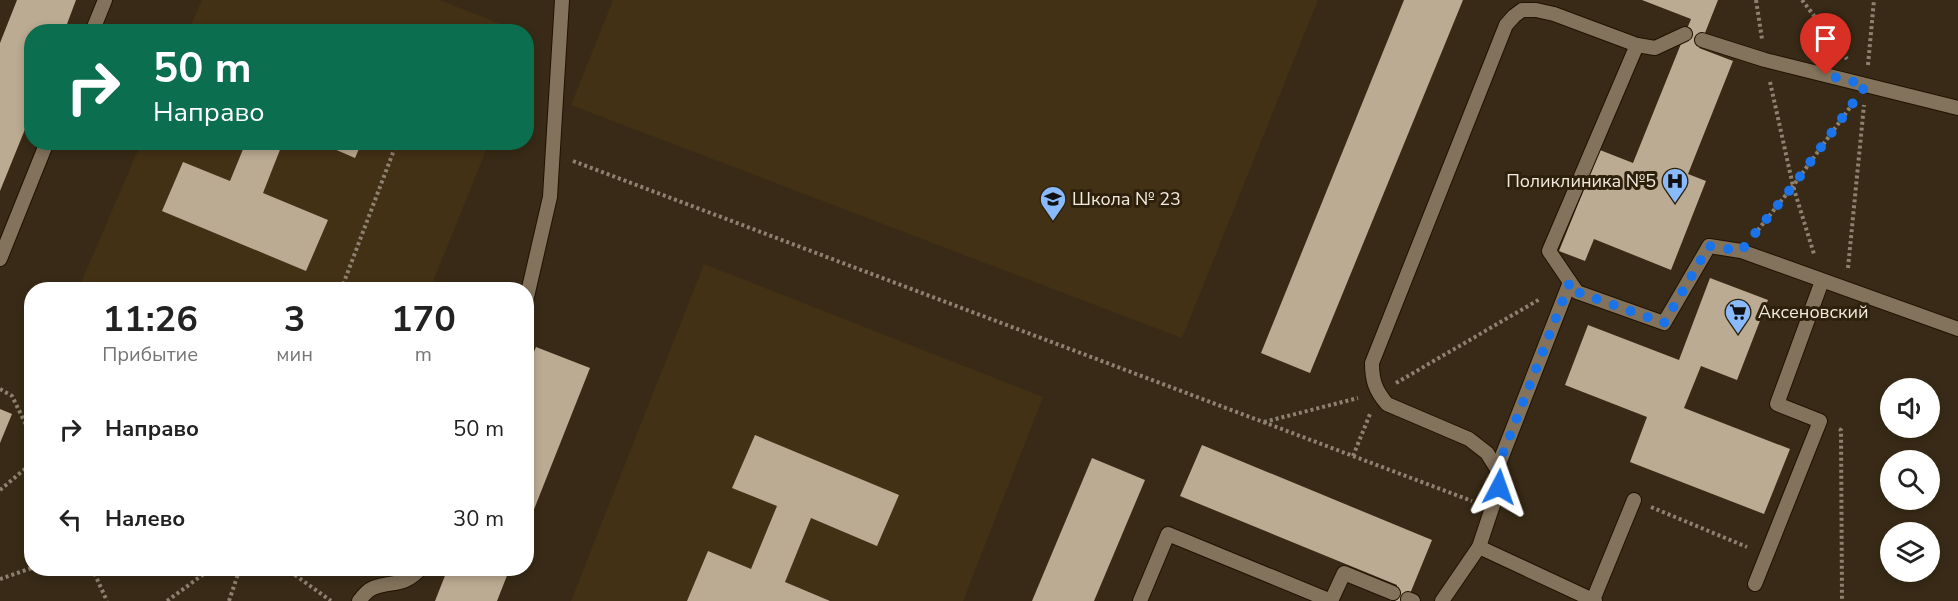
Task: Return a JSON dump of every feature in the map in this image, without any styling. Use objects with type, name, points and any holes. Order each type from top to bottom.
[{"type":"lane","points":[[95,24],[105,0]]},
{"type":"lane","points":[[530,282],[550,197],[562,0]]},
{"type":"lane","points":[[1442,601],[1479,547],[1499,487],[1497,469],[1487,453],[1469,439],[1387,404],[1377,393],[1372,380],[1372,363],[1506,25],[1514,16],[1518,5],[1554,14],[1637,45],[1654,48],[1685,34]]},
{"type":"lane","points":[[1702,40],[1765,60],[1958,108]]},
{"type":"lane","points":[[1637,45],[1549,251],[1577,292],[1664,323],[1709,246],[1741,251],[1958,329]]},
{"type":"lane","points":[[0,259],[44,150]]},
{"type":"lane","points":[[1755,584],[1820,421],[1777,404],[1822,281]]},
{"type":"lane","points":[[1497,469],[1570,282]]},
{"type":"lane","points":[[1479,547],[1594,601],[1634,500]]},
{"type":"lane","points":[[1140,601],[1168,534],[1331,601],[1344,573],[1393,593]]},
{"type":"lane","points":[[359,601],[371,588],[398,583],[414,576]]},
{"type":"path","points":[[1756,0],[1765,60],[1793,186],[1822,281]]},
{"type":"path","points":[[1802,0],[1866,85]]},
{"type":"path","points":[[1846,290],[1874,0]]},
{"type":"path","points":[[1741,251],[1793,186],[1866,85]]},
{"type":"path","points":[[344,282],[395,150]]},
{"type":"path","points":[[552,153],[1492,509]]},
{"type":"path","points":[[1263,422],[1377,393],[1570,282]]},
{"type":"path","points":[[0,389],[12,396],[24,421]]},
{"type":"path","points":[[1353,456],[1377,393]]},
{"type":"path","points":[[1820,421],[1841,430],[1842,601]]},
{"type":"path","points":[[0,490],[24,470]]},
{"type":"path","points":[[1634,500],[1767,555]]},
{"type":"path","points":[[0,579],[24,571]]},
{"type":"path","points":[[96,576],[107,601]]},
{"type":"path","points":[[167,601],[201,576]]},
{"type":"path","points":[[229,601],[237,576]]},
{"type":"path","points":[[296,576],[331,601]]},
{"type":"shaded area","points":[[202,0],[440,0],[500,24],[191,24]]},
{"type":"shaded area","name":"Школа № 23","points":[[613,0],[1318,0],[1182,338],[571,105]]},
{"type":"shaded area","points":[[138,150],[486,150],[433,282],[81,282]]},
{"type":"shaded area","points":[[704,264],[1043,397],[963,601],[571,601]]},
{"type":"building","points":[[17,0],[76,0],[67,24],[24,24],[24,132],[0,191],[0,43]]},
{"type":"building","points":[[1404,0],[1463,0],[1310,373],[1261,353]]},
{"type":"building","points":[[1642,0],[1718,0],[1699,48],[1733,61],[1688,174],[1706,181],[1671,270],[1594,239],[1585,261],[1559,251],[1600,150],[1633,163],[1691,19]]},
{"type":"building","points":[[243,150],[280,150],[263,193],[328,220],[306,271],[162,211],[183,162],[230,181]]},
{"type":"building","points":[[336,150],[358,150],[355,158]]},
{"type":"building","points":[[1710,278],[1768,300],[1737,380],[1701,366],[1684,408],[1790,449],[1764,514],[1630,462],[1647,417],[1565,385],[1588,325],[1679,360]]},
{"type":"building","points":[[536,347],[590,368],[534,509],[534,352]]},
{"type":"building","points":[[0,409],[12,414],[0,443]]},
{"type":"building","points":[[755,435],[899,495],[877,546],[811,518],[785,582],[830,601],[687,601],[708,551],[751,569],[777,506],[732,488]]},
{"type":"building","points":[[1202,445],[1432,540],[1407,601],[1390,601],[1397,585],[1180,496]]},
{"type":"building","points":[[1092,458],[1145,480],[1094,601],[1032,601]]},
{"type":"building","points":[[445,576],[507,576],[497,601],[435,601]]},
{"type":"place","name":"Поликлиника №5","points":[[1675,204]]},
{"type":"place","name":"Школа № 23","points":[[1053,222]]},
{"type":"place","name":"Аксеновский","points":[[1738,335]]},
{"type":"route","points":[[1499,487],[1497,469],[1570,282],[1577,292],[1664,323],[1709,246],[1741,251],[1793,186],[1866,85],[1826,75]]}]
